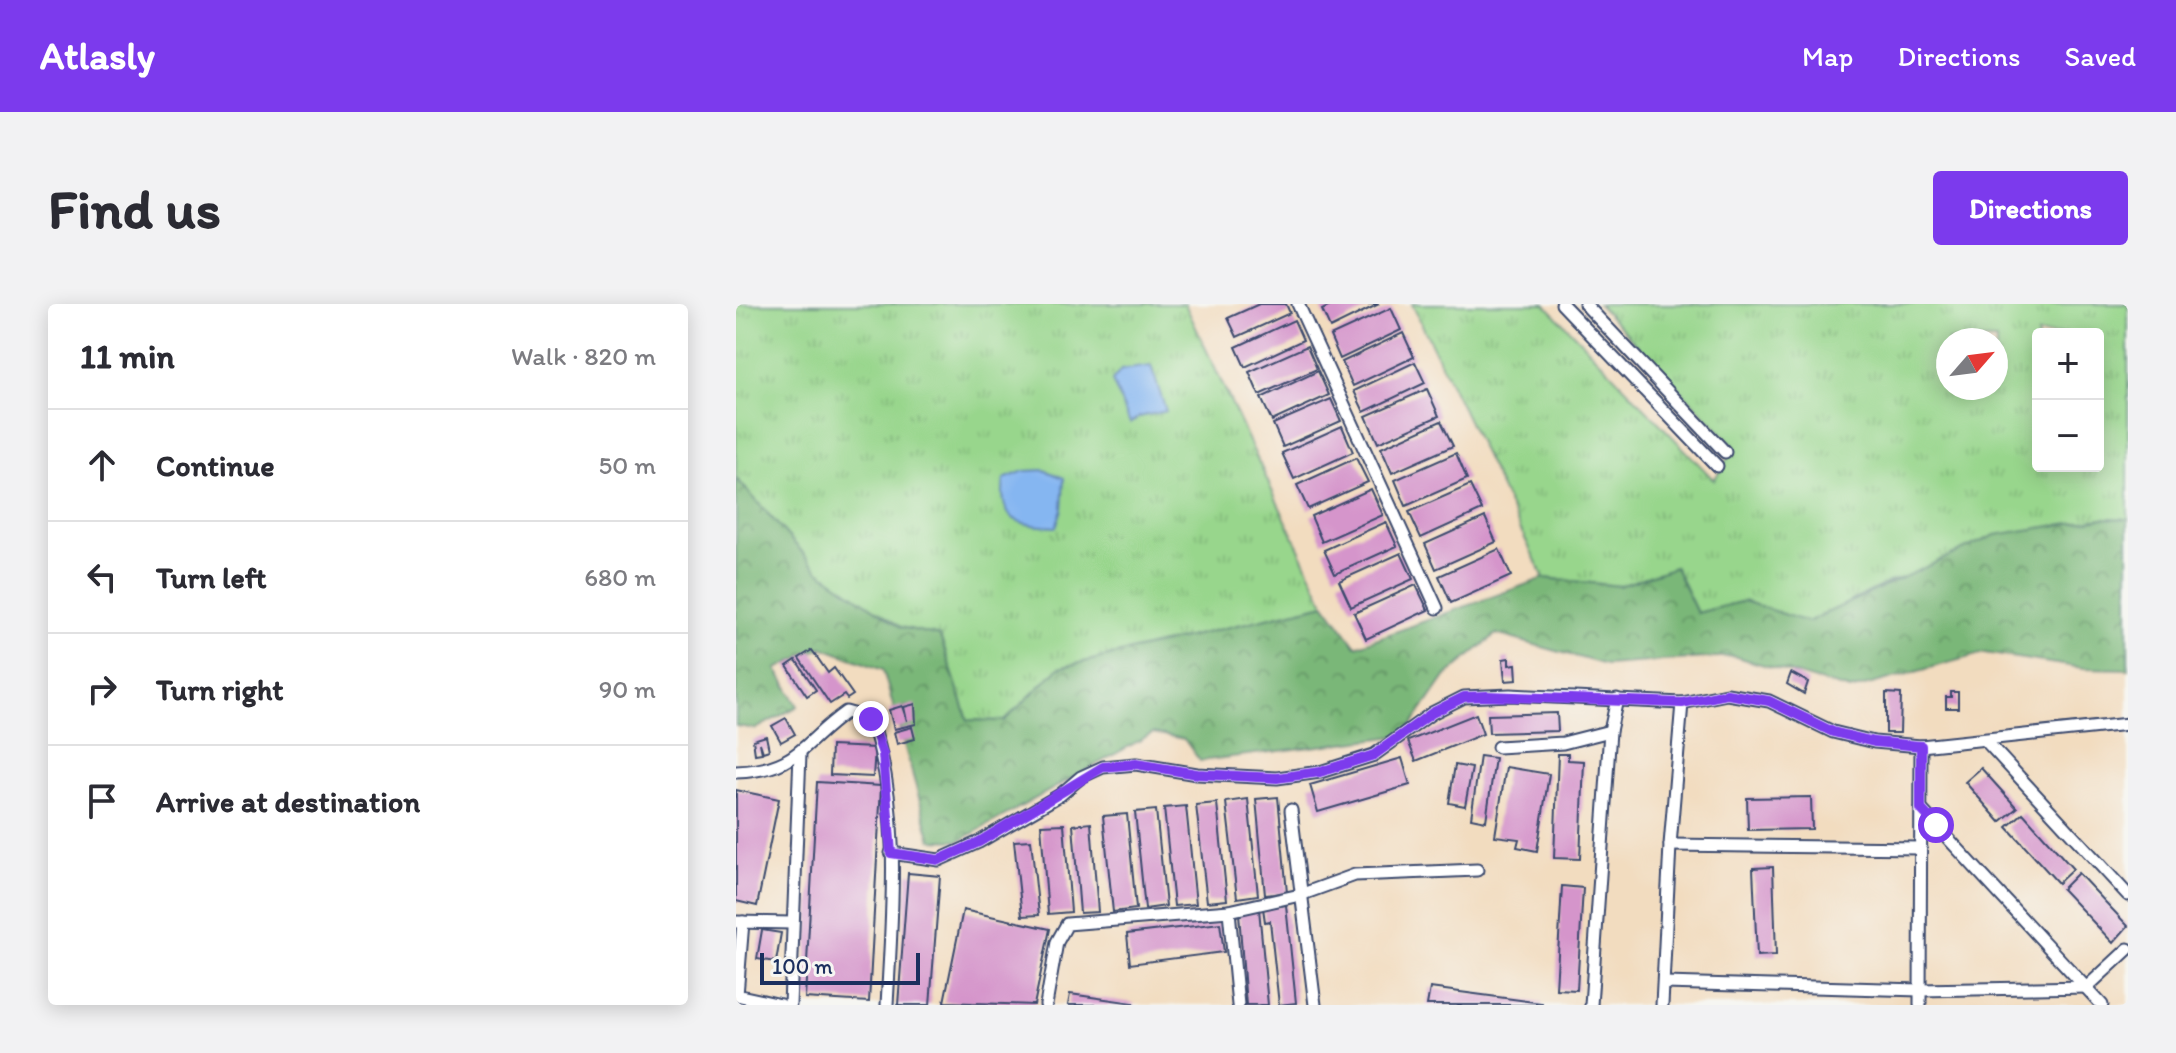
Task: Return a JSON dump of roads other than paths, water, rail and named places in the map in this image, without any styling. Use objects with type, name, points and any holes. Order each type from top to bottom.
[{"type":"street","points":[[1298,304],[1437,608]]},
{"type":"street","points":[[1562,304],[1717,466]]},
{"type":"street","points":[[1585,304],[1725,452]]},
{"type":"street","points":[[891,853],[939,860],[979,842],[1103,767],[1136,764],[1197,774],[1291,776],[1320,772],[1374,755],[1432,713],[1464,697],[1682,703],[1727,694],[1769,701],[1833,732],[1874,742],[1921,746],[2128,724]]},
{"type":"street","points":[[1591,1005],[1610,731],[1617,699]]},
{"type":"street","points":[[1662,1005],[1670,845],[1682,703]]},
{"type":"street","points":[[736,772],[776,766],[800,754],[826,726],[846,712],[871,719],[883,754],[891,853],[887,1005]]},
{"type":"street","points":[[1498,747],[1563,743],[1610,731]]},
{"type":"street","points":[[1986,741],[2128,895]]},
{"type":"street","points":[[1920,1005],[1921,746]]},
{"type":"street","points":[[790,1005],[800,754]]},
{"type":"street","points":[[1921,809],[2102,1005]]},
{"type":"street","points":[[1291,810],[1315,1005]]},
{"type":"street","points":[[1670,845],[1921,848]]},
{"type":"street","points":[[1046,1005],[1057,942],[1067,924],[1229,911],[1300,895],[1355,875],[1477,870]]},
{"type":"street","points":[[1229,911],[1238,1005]]},
{"type":"street","points":[[781,1005],[736,995],[740,922],[792,923]]},
{"type":"street","points":[[1665,983],[1920,990],[2087,987],[2128,949]]},
{"type":"water","points":[[1151,366],[1166,411],[1139,417],[1130,423],[1112,381],[1121,370]]},
{"type":"water","points":[[1044,470],[1064,478],[1062,509],[1056,527],[1021,522],[1008,513],[1004,504],[1004,479],[1024,471]]}]
